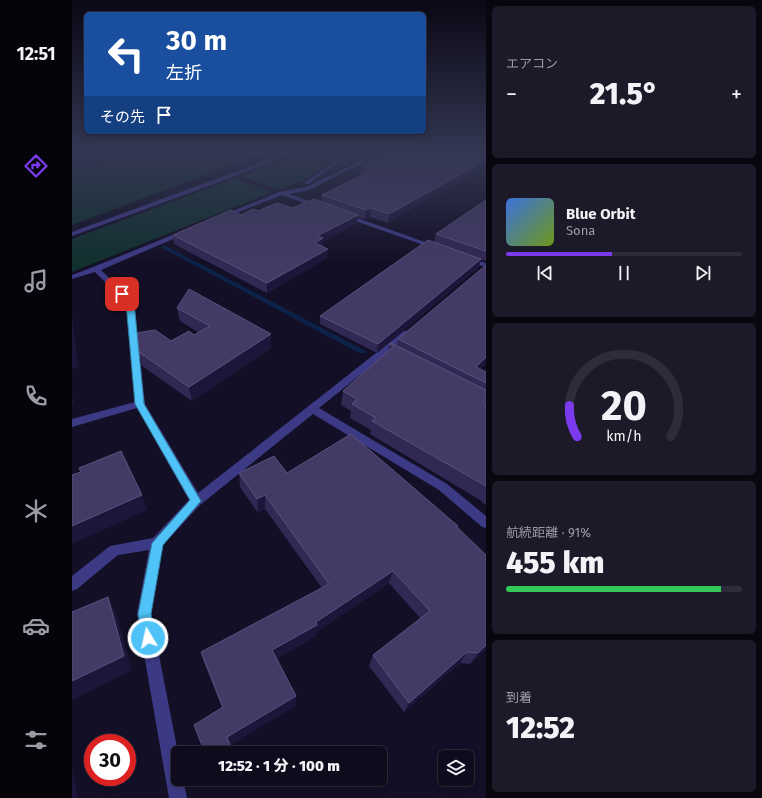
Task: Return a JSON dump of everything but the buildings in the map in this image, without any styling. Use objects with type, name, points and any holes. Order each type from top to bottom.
[{"type":"street","points":[[72,234],[195,189]]},
{"type":"street","points":[[216,219],[281,193],[305,189]]},
{"type":"street","points":[[281,193],[326,209]]},
{"type":"street","points":[[341,214],[442,250]]},
{"type":"street","points":[[72,277],[195,228]]},
{"type":"street","points":[[457,255],[484,267]]},
{"type":"street","points":[[96,268],[130,302],[140,404],[196,501]]},
{"type":"street","points":[[178,798],[144,614],[158,543],[196,501],[313,409],[390,352],[416,326]]},
{"type":"street","points":[[72,423],[140,404]]},
{"type":"street","points":[[313,409],[444,487],[486,523]]},
{"type":"street","points":[[72,584],[115,550],[158,543]]},
{"type":"green space","points":[[72,189],[168,189],[72,225]]},
{"type":"green space","points":[[206,189],[265,189],[272,192],[72,272],[72,239]]},
{"type":"waterway","points":[[164,247],[362,351]]},
{"type":"route","points":[[122,294],[130,302],[140,404],[196,501],[158,543],[144,614],[148,638]]}]
